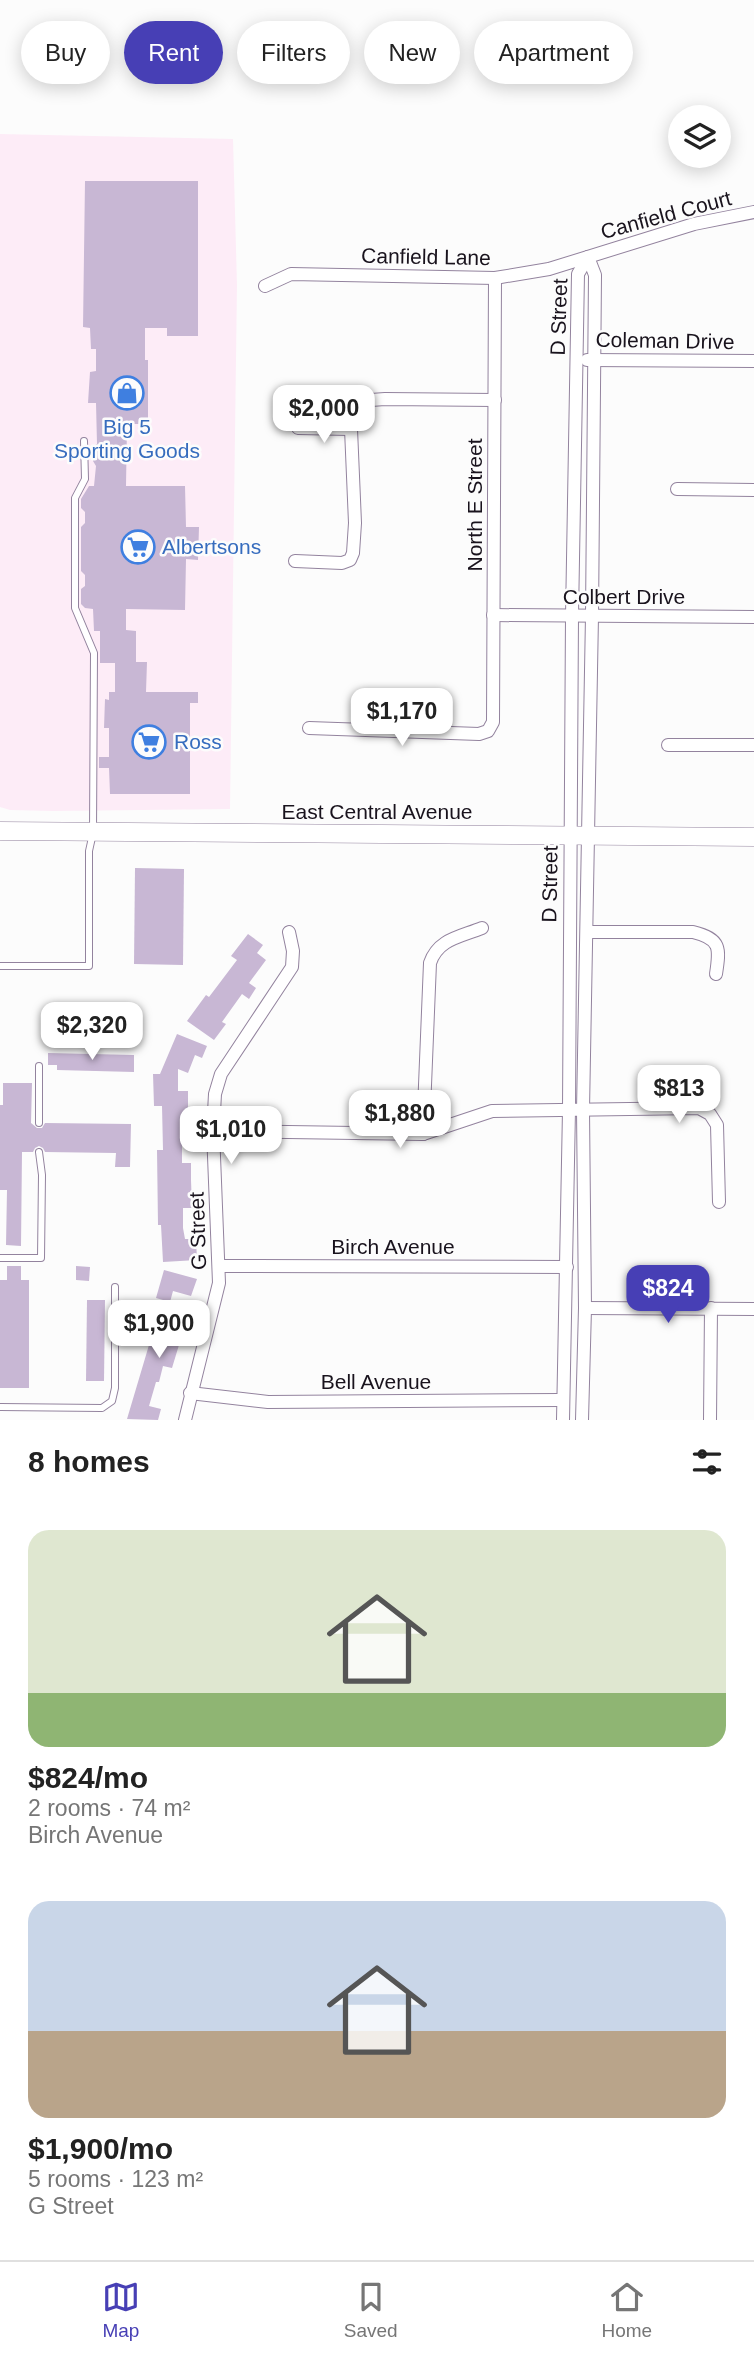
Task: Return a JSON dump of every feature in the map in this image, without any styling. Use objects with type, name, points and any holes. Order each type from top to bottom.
[{"type":"main road","name":"East Central Avenue","points":[[0,831],[754,838]]},
{"type":"street","name":"Canfield Court","points":[[588,257],[694,224],[754,212]]},
{"type":"street","name":"Canfield Lane","points":[[265,286],[291,274],[495,278],[549,269],[588,257]]},
{"type":"street","name":"D Street","points":[[563,1420],[578,274],[588,257]]},
{"type":"street","name":"D Street","points":[[582,1420],[585,1308],[583,1110],[595,275],[588,257]]},
{"type":"street","name":"North E Street","points":[[309,728],[479,734],[488,731],[492,722],[495,278]]},
{"type":"street","name":"Coleman Drive","points":[[577,360],[754,362]]},
{"type":"street","points":[[295,561],[350,560],[355,523],[351,429],[359,409],[365,403],[372,400],[400,399],[495,400]]},
{"type":"street","points":[[298,428],[351,429]]},
{"type":"street","points":[[677,489],[754,490]]},
{"type":"street","name":"Colbert Drive","points":[[493,615],[754,617]]},
{"type":"street","points":[[668,745],[754,745]]},
{"type":"street","points":[[424,1134],[430,963],[434,952],[442,943],[482,928]]},
{"type":"street","name":"G Street","points":[[185,1420],[219,1283],[213,1131],[215,1094],[221,1073],[292,967],[293,951],[289,932]]},
{"type":"street","points":[[587,932],[693,932],[708,935],[719,954],[716,974]]},
{"type":"street","points":[[213,1131],[424,1134],[492,1111],[699,1108],[710,1114],[717,1125],[719,1202]]},
{"type":"street","name":"Birch Avenue","points":[[220,1266],[567,1267]]},
{"type":"street","points":[[585,1308],[754,1308]]},
{"type":"street","points":[[710,1420],[711,1308]]},
{"type":"street","name":"Bell Avenue","points":[[190,1393],[268,1402],[562,1400]]},
{"type":"lane","points":[[0,966],[89,966],[94,653],[75,608],[75,498],[85,479],[84,441]]},
{"type":"lane","points":[[38,1066],[39,1123]]},
{"type":"lane","points":[[0,1258],[41,1258],[39,1152]]},
{"type":"lane","points":[[0,1407],[102,1408],[111,1401],[114,1388],[114,1287]]},
{"type":"shaded area","points":[[0,134],[233,139],[237,285],[230,809],[53,811],[10,810],[0,807]]},
{"type":"building","points":[[85,181],[198,181],[198,336],[167,336],[167,328],[145,328],[148,424],[127,424],[126,486],[185,486],[186,527],[199,527],[198,560],[186,559],[185,610],[126,609],[126,630],[136,631],[136,662],[147,662],[146,692],[198,692],[198,703],[190,703],[190,794],[110,794],[109,768],[99,768],[99,757],[109,757],[109,728],[104,728],[105,699],[109,700],[109,692],[115,692],[115,663],[100,663],[100,631],[94,631],[93,609],[85,608],[81,604],[85,575],[81,571],[81,527],[85,523],[85,512],[81,508],[81,499],[89,486],[94,486],[96,466],[92,447],[97,444],[96,403],[88,403],[90,372],[96,371],[96,349],[91,349],[90,328],[83,327]]},
{"type":"building","points":[[135,868],[184,869],[183,965],[134,964]]},
{"type":"building","points":[[248,934],[263,945],[257,953],[266,960],[249,983],[256,988],[249,999],[242,994],[222,1022],[226,1024],[214,1040],[187,1021],[237,960],[231,956]]},
{"type":"building","points":[[177,1034],[207,1046],[202,1058],[195,1055],[188,1073],[178,1069],[178,1091],[188,1091],[188,1116],[194,1116],[194,1129],[187,1130],[187,1144],[182,1144],[182,1163],[191,1163],[192,1208],[183,1208],[183,1228],[185,1239],[196,1239],[197,1260],[163,1262],[161,1225],[158,1225],[157,1150],[163,1150],[162,1106],[154,1106],[153,1074],[160,1074]]},
{"type":"building","points":[[48,1053],[134,1055],[134,1072],[57,1070],[57,1065],[48,1065]]},
{"type":"building","points":[[3,1083],[32,1083],[31,1123],[37,1128],[42,1128],[45,1123],[131,1124],[130,1167],[115,1167],[116,1153],[45,1152],[39,1146],[33,1152],[22,1152],[21,1246],[6,1245],[7,1190],[0,1190],[0,1105],[3,1105]]},
{"type":"building","points":[[7,1266],[21,1266],[21,1280],[29,1280],[29,1388],[0,1388],[0,1280],[7,1280]]},
{"type":"building","points":[[76,1266],[90,1267],[89,1281],[76,1280]]},
{"type":"building","points":[[164,1270],[197,1279],[191,1296],[173,1291],[170,1302],[156,1298]]},
{"type":"building","points":[[87,1300],[105,1300],[104,1381],[86,1381]]},
{"type":"building","points":[[160,1308],[196,1318],[191,1337],[182,1335],[172,1368],[163,1366],[159,1382],[156,1382],[149,1406],[161,1409],[158,1420],[127,1419]]},
{"type":"place","name":"Big 5 Sporting Goods","points":[[127,393]]},
{"type":"place","name":"Albertsons","points":[[138,547]]},
{"type":"place","name":"Ross","points":[[149,742]]}]
